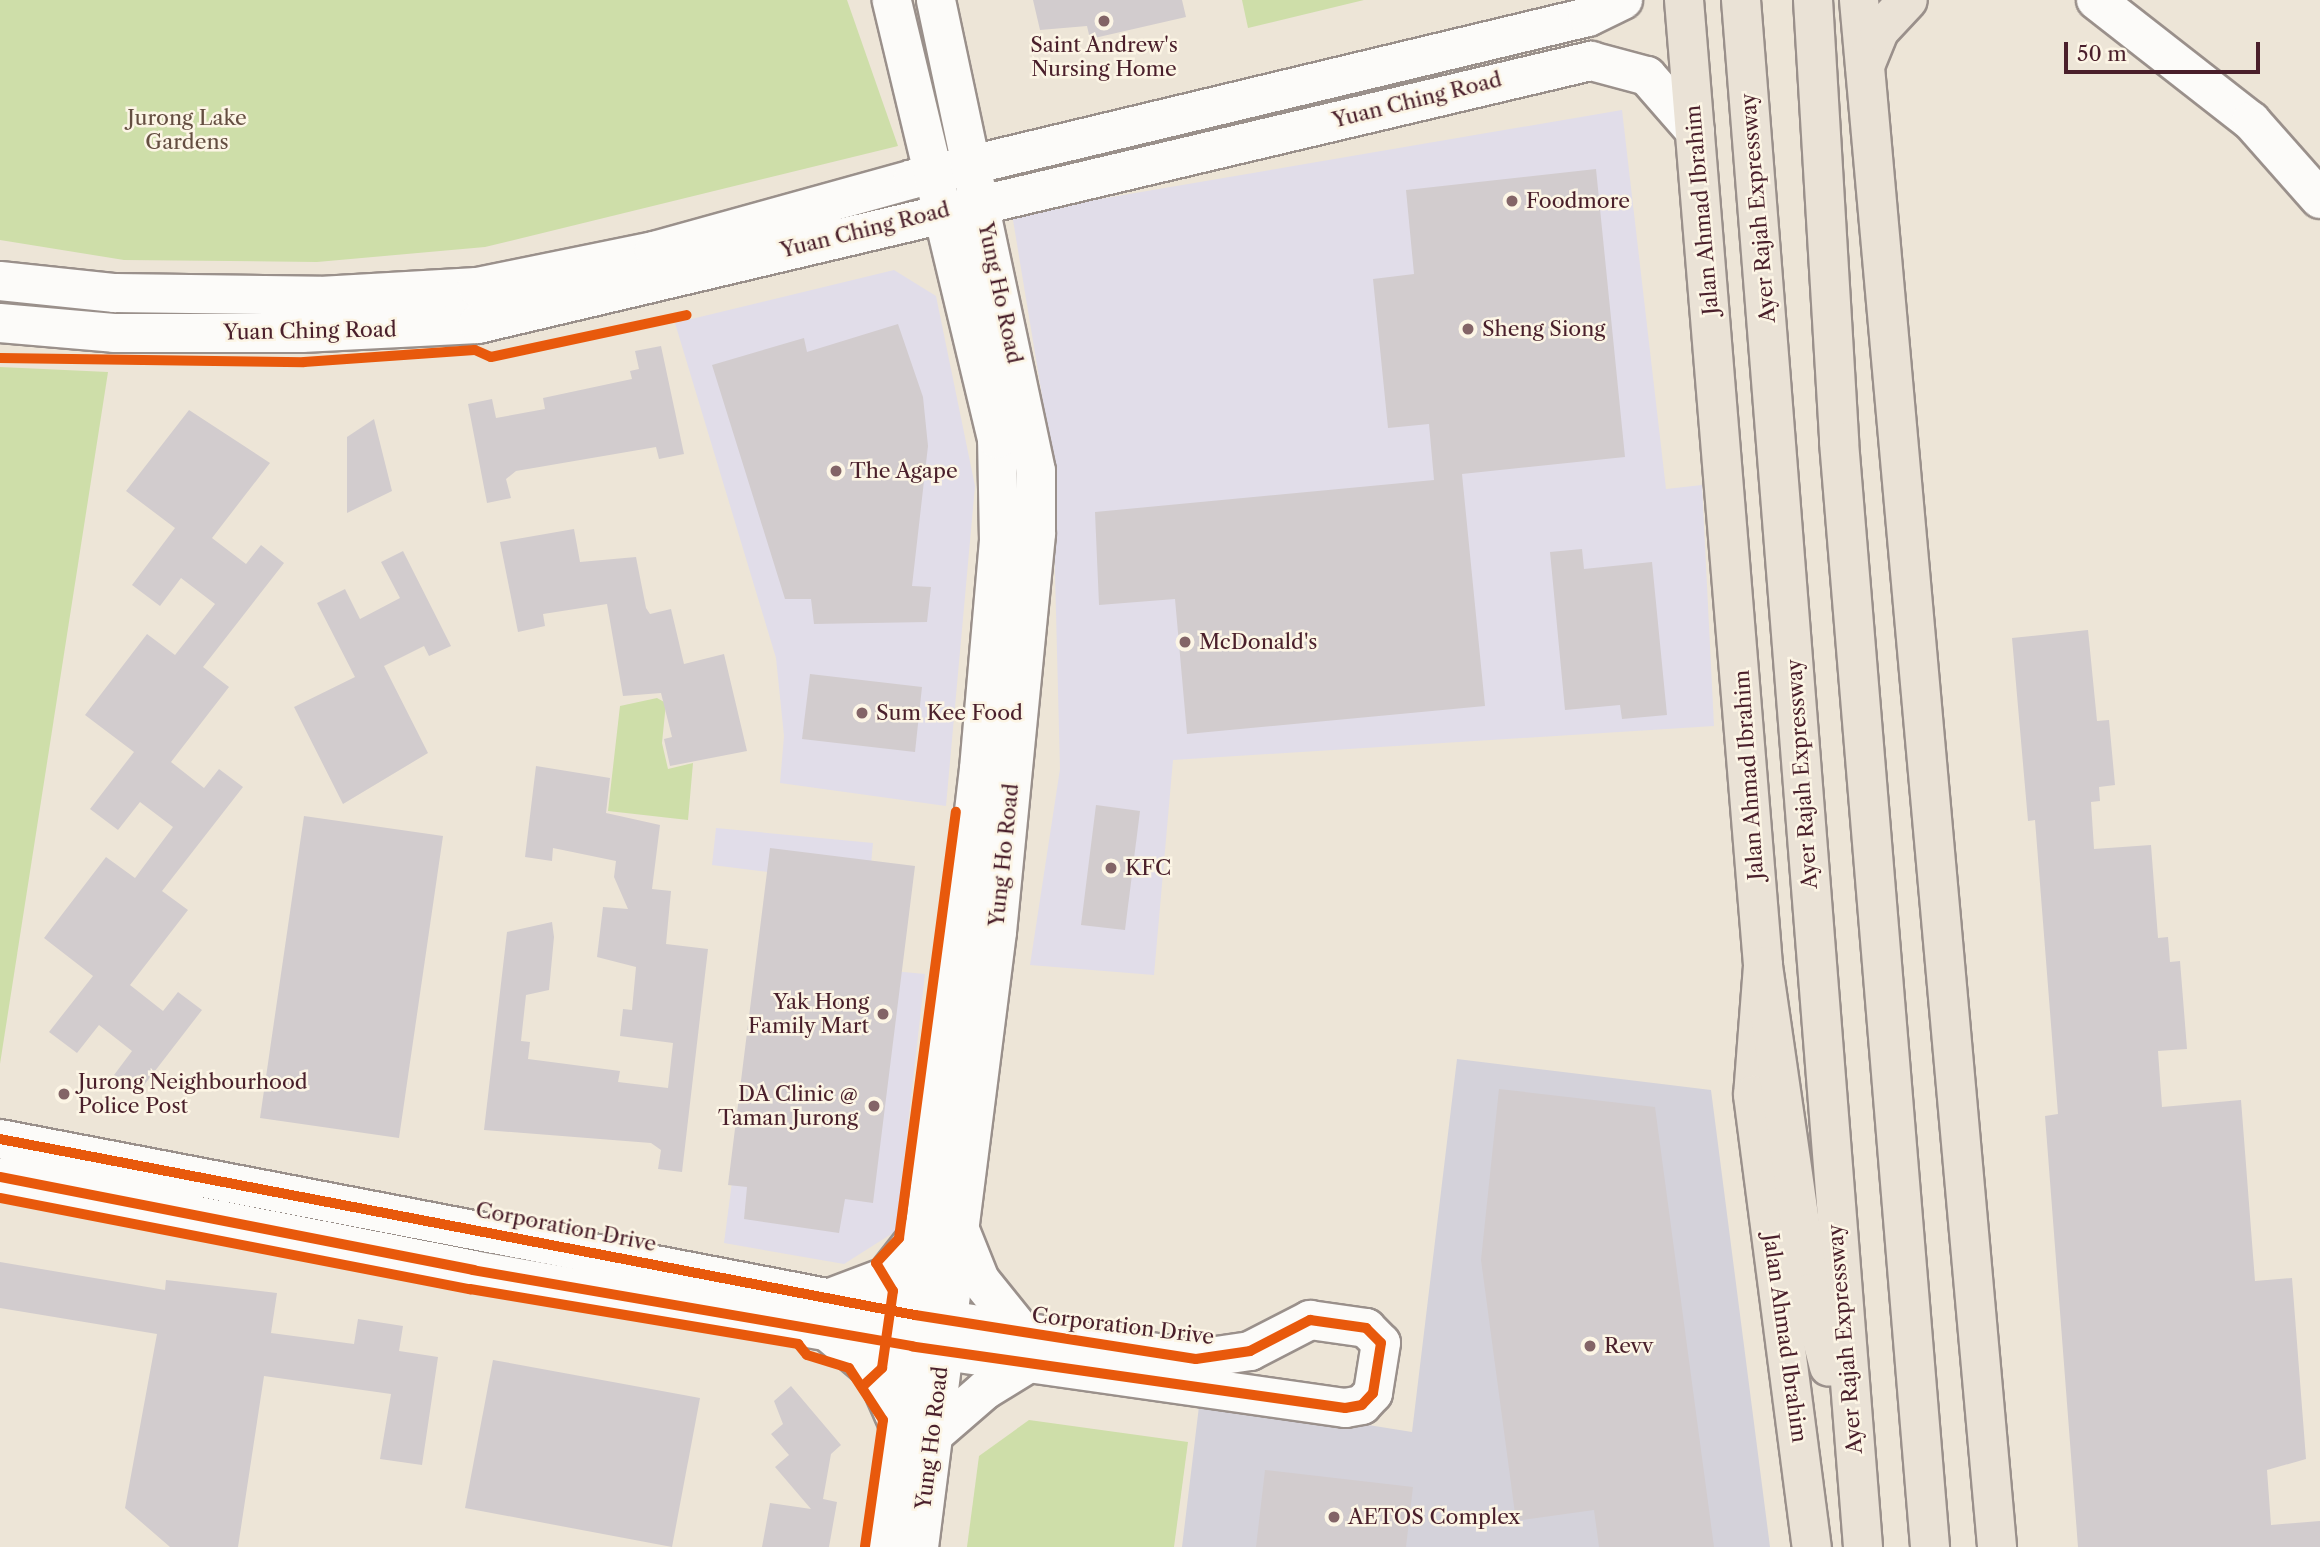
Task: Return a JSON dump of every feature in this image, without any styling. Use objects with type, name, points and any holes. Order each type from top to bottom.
[{"type":"main road","name":"Jalan Ahmad Ibrahim","points":[[1684,0],[1763,966],[1753,1095],[1812,1547]]},
{"type":"main road","name":"Ayer Rajah Expressway","points":[[1741,0],[1848,1390],[1863,1547]]},
{"type":"main road","points":[[1812,0],[1840,456],[1930,1547]]},
{"type":"main road","points":[[1859,0],[1997,1547]]},
{"type":"main road","points":[[1865,66],[1879,31],[1908,0]]},
{"type":"main road","points":[[1763,966],[1822,1357],[1848,1390]]},
{"type":"street","name":"Yung Ho Road","points":[[892,0],[997,439],[999,541],[995,624],[942,1228],[917,1434],[919,1547]]},
{"type":"street","name":"Yung Ho Road","points":[[936,0],[974,165],[1036,471],[1036,533],[997,932],[942,1228]]},
{"type":"street","name":"Yuan Ching Road","points":[[0,281],[115,293],[320,296],[477,287],[654,251],[932,175],[1588,17],[1623,0]]},
{"type":"street","points":[[2096,0],[2252,121],[2320,200]]},
{"type":"street","name":"Yuan Ching Road","points":[[0,323],[114,332],[275,333],[478,324],[941,211],[1591,61],[1609,61],[1647,76],[1695,131]]},
{"type":"street","name":"Corporation Drive","points":[[0,1139],[828,1314],[929,1333],[1026,1347],[1345,1408],[1362,1405],[1373,1393],[1381,1343],[1366,1328],[1310,1320],[1250,1351],[1196,1359],[1026,1347]]},
{"type":"street","name":"Corporation Drive","points":[[0,1177],[474,1270],[828,1314]]},
{"type":"street","points":[[942,1228],[1026,1347],[985,1390],[917,1434],[876,1373],[828,1314],[886,1277],[942,1228]]},
{"type":"street","name":"Yung Ho Road","points":[[887,1547],[917,1434]]},
{"type":"shaded area","points":[[1622,110],[1666,489],[1702,485],[1714,726],[1173,760],[1154,975],[1030,965],[1060,769],[1052,456],[1012,214]]},
{"type":"shaded area","points":[[894,270],[936,296],[975,486],[946,806],[780,783],[784,736],[776,658],[675,323]]},
{"type":"shaded area","points":[[716,828],[873,843],[869,885],[712,865]]},
{"type":"shaded area","points":[[882,970],[925,974],[896,1231],[844,1264],[724,1243],[732,1182]]},
{"type":"shaded area","points":[[1457,1059],[1711,1090],[1770,1547],[1182,1547],[1200,1398],[1412,1432]]},
{"type":"green space","name":"Jurong Lake Gardens","points":[[0,0],[847,0],[898,146],[485,247],[317,262],[124,260],[0,240]]},
{"type":"green space","points":[[1242,0],[1364,0],[1248,28]]},
{"type":"green space","points":[[0,367],[108,372],[0,1064]]},
{"type":"green space","points":[[657,698],[666,703],[662,743],[668,769],[693,763],[688,820],[608,811],[620,706]]},
{"type":"green space","points":[[1029,1420],[1188,1442],[1174,1547],[967,1547],[979,1456]]},
{"type":"building","name":"Saint Andrew's Nursing Home","points":[[1033,0],[1182,0],[1186,17],[1090,39],[1087,26],[1040,30]]},
{"type":"building","points":[[1596,169],[1625,457],[1462,474],[1485,706],[1187,734],[1175,599],[1099,605],[1095,512],[1434,480],[1429,424],[1388,428],[1373,279],[1414,274],[1406,190]]},
{"type":"building","name":"The Agape","points":[[898,324],[923,397],[928,446],[912,586],[931,587],[927,622],[814,624],[811,599],[785,599],[712,365],[804,338],[807,352]]},
{"type":"building","points":[[661,346],[684,454],[659,459],[656,447],[516,471],[506,479],[511,498],[487,503],[468,404],[492,399],[496,418],[545,409],[543,398],[632,379],[630,371],[639,369],[635,351]]},
{"type":"building","points":[[189,410],[270,463],[212,538],[246,564],[261,545],[284,563],[203,667],[229,687],[171,762],[204,788],[219,769],[243,787],[162,891],[188,910],[130,985],[163,1011],[178,992],[202,1010],[138,1093],[114,1075],[132,1051],[99,1025],[77,1053],[49,1032],[93,976],[44,938],[106,857],[135,878],[173,827],[140,802],[118,830],[90,809],[134,752],[85,715],[147,634],[175,655],[215,604],[181,578],[160,606],[132,585],[175,528],[126,491]]},
{"type":"building","points":[[374,419],[392,491],[347,513],[347,437]]},
{"type":"building","points":[[574,529],[580,562],[636,557],[646,608],[650,614],[671,609],[684,664],[724,654],[747,751],[670,766],[664,739],[672,737],[661,693],[623,696],[607,604],[543,614],[545,626],[518,632],[500,542]]},
{"type":"building","points":[[1582,549],[1584,569],[1652,562],[1667,715],[1622,719],[1620,705],[1565,710],[1550,552]]},
{"type":"building","points":[[403,551],[451,646],[429,656],[424,646],[384,666],[428,753],[343,804],[294,707],[355,677],[317,603],[345,589],[360,619],[400,598],[381,562]]},
{"type":"building","points":[[2088,630],[2097,721],[2109,720],[2115,785],[2099,787],[2100,801],[2091,802],[2094,849],[2151,845],[2158,938],[2168,937],[2170,962],[2180,961],[2187,1049],[2158,1051],[2162,1107],[2241,1100],[2255,1281],[2292,1278],[2306,1459],[2267,1470],[2271,1525],[2320,1521],[2320,1547],[2078,1547],[2045,1116],[2058,1114],[2035,820],[2028,821],[2012,638]]},
{"type":"building","name":"Sum Kee Food","points":[[810,674],[922,687],[915,752],[802,739]]},
{"type":"building","points":[[536,766],[610,778],[606,813],[660,825],[652,889],[671,891],[666,944],[708,949],[682,1172],[658,1169],[661,1150],[651,1143],[484,1130],[507,932],[552,922],[554,937],[549,990],[526,995],[521,1041],[530,1042],[528,1059],[620,1071],[618,1082],[668,1088],[673,1043],[620,1036],[623,1009],[632,1010],[636,967],[597,957],[603,907],[628,909],[614,877],[616,861],[553,848],[552,861],[525,857]]},
{"type":"building","name":"KFC","points":[[1096,805],[1140,811],[1125,930],[1081,925]]},
{"type":"building","points":[[304,816],[443,836],[399,1138],[260,1118]]},
{"type":"building","points":[[770,848],[915,866],[873,1203],[845,1199],[839,1233],[744,1219],[747,1187],[728,1185]]},
{"type":"building","name":"Revv","points":[[1499,1089],[1655,1107],[1714,1547],[1599,1547],[1594,1510],[1516,1521],[1481,1260]]},
{"type":"building","points":[[0,1262],[165,1290],[166,1280],[277,1293],[271,1333],[354,1344],[358,1319],[403,1326],[399,1351],[438,1357],[422,1465],[380,1459],[391,1394],[264,1376],[238,1547],[170,1547],[125,1508],[157,1334],[0,1308]]},
{"type":"building","points":[[493,1360],[700,1398],[672,1547],[465,1508]]},
{"type":"building","points":[[791,1386],[841,1445],[831,1454],[823,1499],[837,1502],[829,1547],[762,1547],[770,1503],[811,1509],[775,1467],[789,1455],[771,1434],[783,1424],[774,1401]]},
{"type":"building","name":"AETOS Complex","points":[[1265,1470],[1413,1487],[1406,1547],[1256,1547]]},
{"type":"cycle path","points":[[0,358],[304,362],[475,350],[491,357],[687,315]]},
{"type":"cycle path","points":[[864,1385],[882,1368],[893,1291],[876,1263],[899,1238],[956,812]]},
{"type":"cycle path","points":[[0,1139],[915,1315],[1196,1359],[1250,1351],[1310,1320],[1366,1328],[1381,1343],[1373,1393],[1362,1405],[1345,1408],[912,1346],[474,1270],[0,1177]]},
{"type":"cycle path","points":[[0,1198],[470,1289],[798,1344],[807,1355],[849,1368],[883,1420],[865,1547]]},
{"type":"place","name":"Saint Andrew's Nursing Home","points":[[1104,21]]},
{"type":"place","name":"Foodmore","points":[[1512,201]]},
{"type":"place","name":"Sheng Siong","points":[[1468,329]]},
{"type":"place","name":"The Agape","points":[[836,471]]},
{"type":"place","name":"McDonald's","points":[[1185,642]]},
{"type":"place","name":"Sum Kee Food","points":[[862,713]]},
{"type":"place","name":"KFC","points":[[1111,868]]},
{"type":"place","name":"Yak Hong Family Mart","points":[[883,1014]]},
{"type":"place","name":"Jurong Neighbourhood Police Post","points":[[64,1094]]},
{"type":"place","name":"DA Clinic @ Taman Jurong","points":[[874,1106]]},
{"type":"place","name":"Revv","points":[[1590,1346]]},
{"type":"place","name":"AETOS Complex","points":[[1334,1517]]}]
